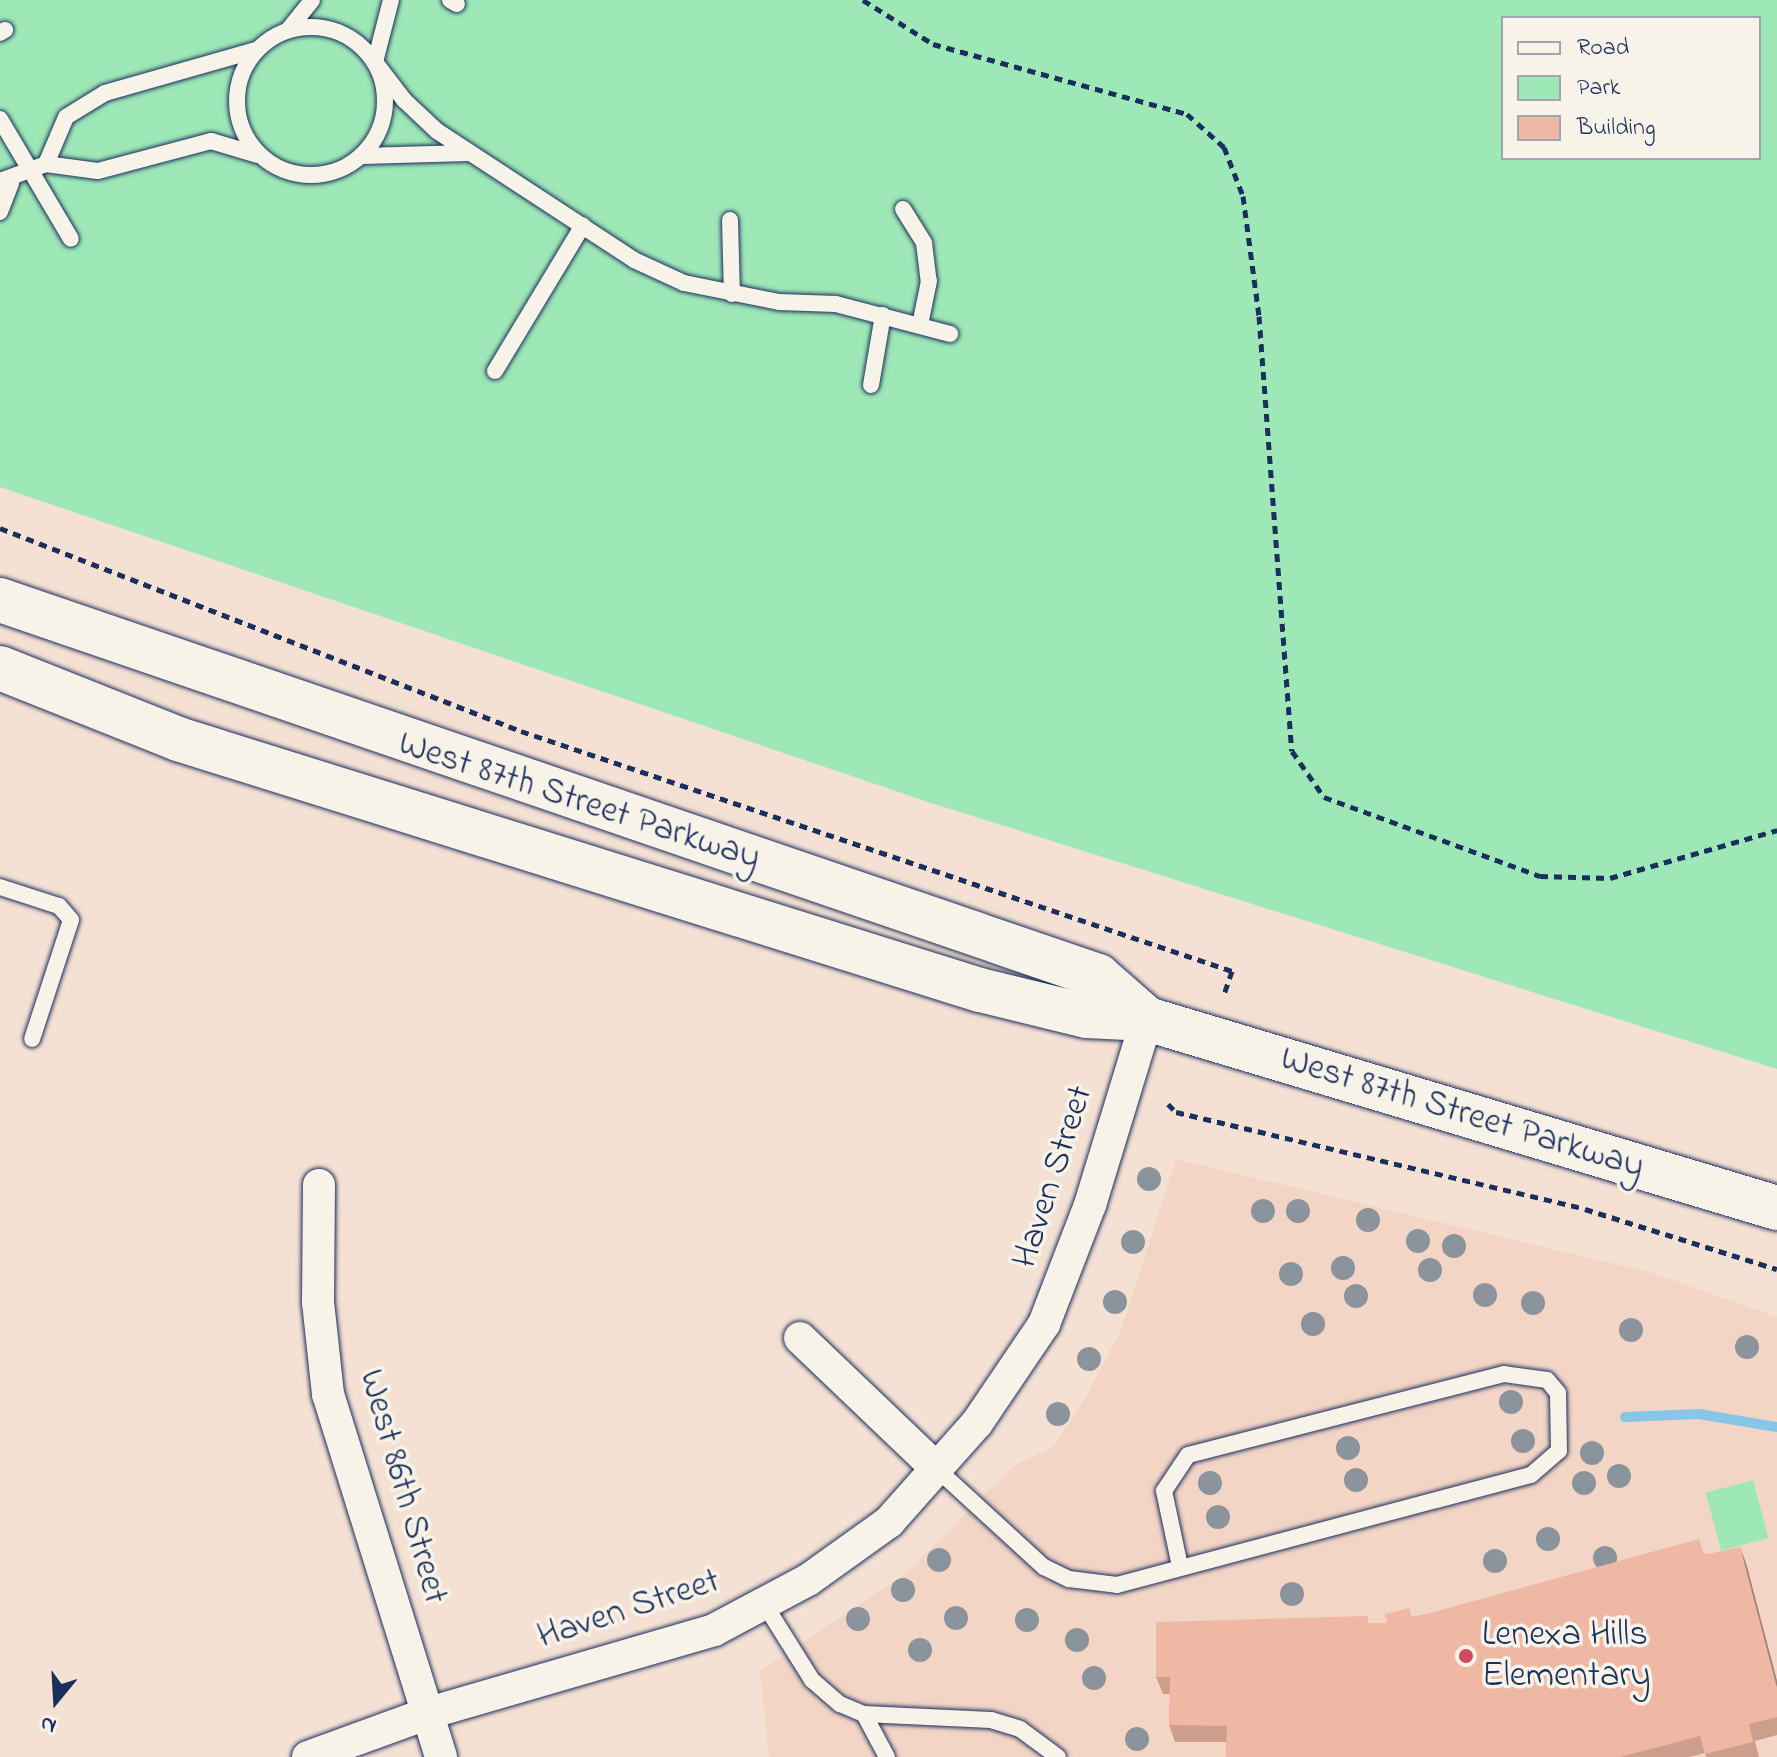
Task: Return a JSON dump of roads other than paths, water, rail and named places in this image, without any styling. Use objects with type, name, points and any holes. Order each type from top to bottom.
[{"type":"main road","name":"West 87th Street Parkway","points":[[0,600],[1098,976],[1147,1019]]},
{"type":"main road","name":"West 87th Street Parkway","points":[[0,668],[178,739],[980,990],[1087,1016],[1147,1019],[1777,1208]]},
{"type":"street","name":"Haven Street","points":[[308,1757],[429,1713],[672,1644],[765,1605],[889,1522],[938,1470],[1001,1391],[1057,1296],[1147,1019]]},
{"type":"street","name":"West 86th Street","points":[[319,1185],[318,1302],[328,1394],[441,1757]]},
{"type":"street","points":[[800,1338],[938,1470]]},
{"type":"lane","points":[[46,164],[66,117],[105,93],[258,49],[288,30],[312,0]]},
{"type":"lane","points":[[362,156],[385,112],[375,62],[391,0]]},
{"type":"lane","points":[[288,30],[337,31],[375,62],[404,100],[469,153],[583,225],[684,283],[732,294],[883,315],[950,334]]},
{"type":"lane","points":[[258,49],[237,87],[237,113],[259,155]]},
{"type":"lane","points":[[0,119],[29,173],[71,239]]},
{"type":"lane","points":[[0,212],[6,182],[46,164],[98,171],[211,141],[259,155],[277,168],[311,175],[362,156],[469,153]]},
{"type":"lane","points":[[903,209],[924,243],[929,281],[920,325]]},
{"type":"lane","points":[[730,220],[732,294]]},
{"type":"lane","points":[[495,371],[583,225]]},
{"type":"lane","points":[[871,385],[883,315]]},
{"type":"lane","points":[[0,887],[59,906],[71,920],[32,1039]]},
{"type":"lane","points":[[938,1470],[1044,1567],[1069,1579],[1117,1585],[1531,1475],[1559,1451],[1558,1393],[1547,1380],[1504,1374],[1188,1455],[1164,1491],[1180,1566]]},
{"type":"lane","points":[[765,1605],[812,1680],[864,1714],[887,1757]]},
{"type":"lane","points":[[864,1714],[991,1720],[1020,1729],[1058,1757]]},
{"type":"waterway","points":[[1625,1417],[1699,1414],[1777,1427]]},
{"type":"place","name":"Lenexa Hills Elementary","points":[[1466,1656]]}]
